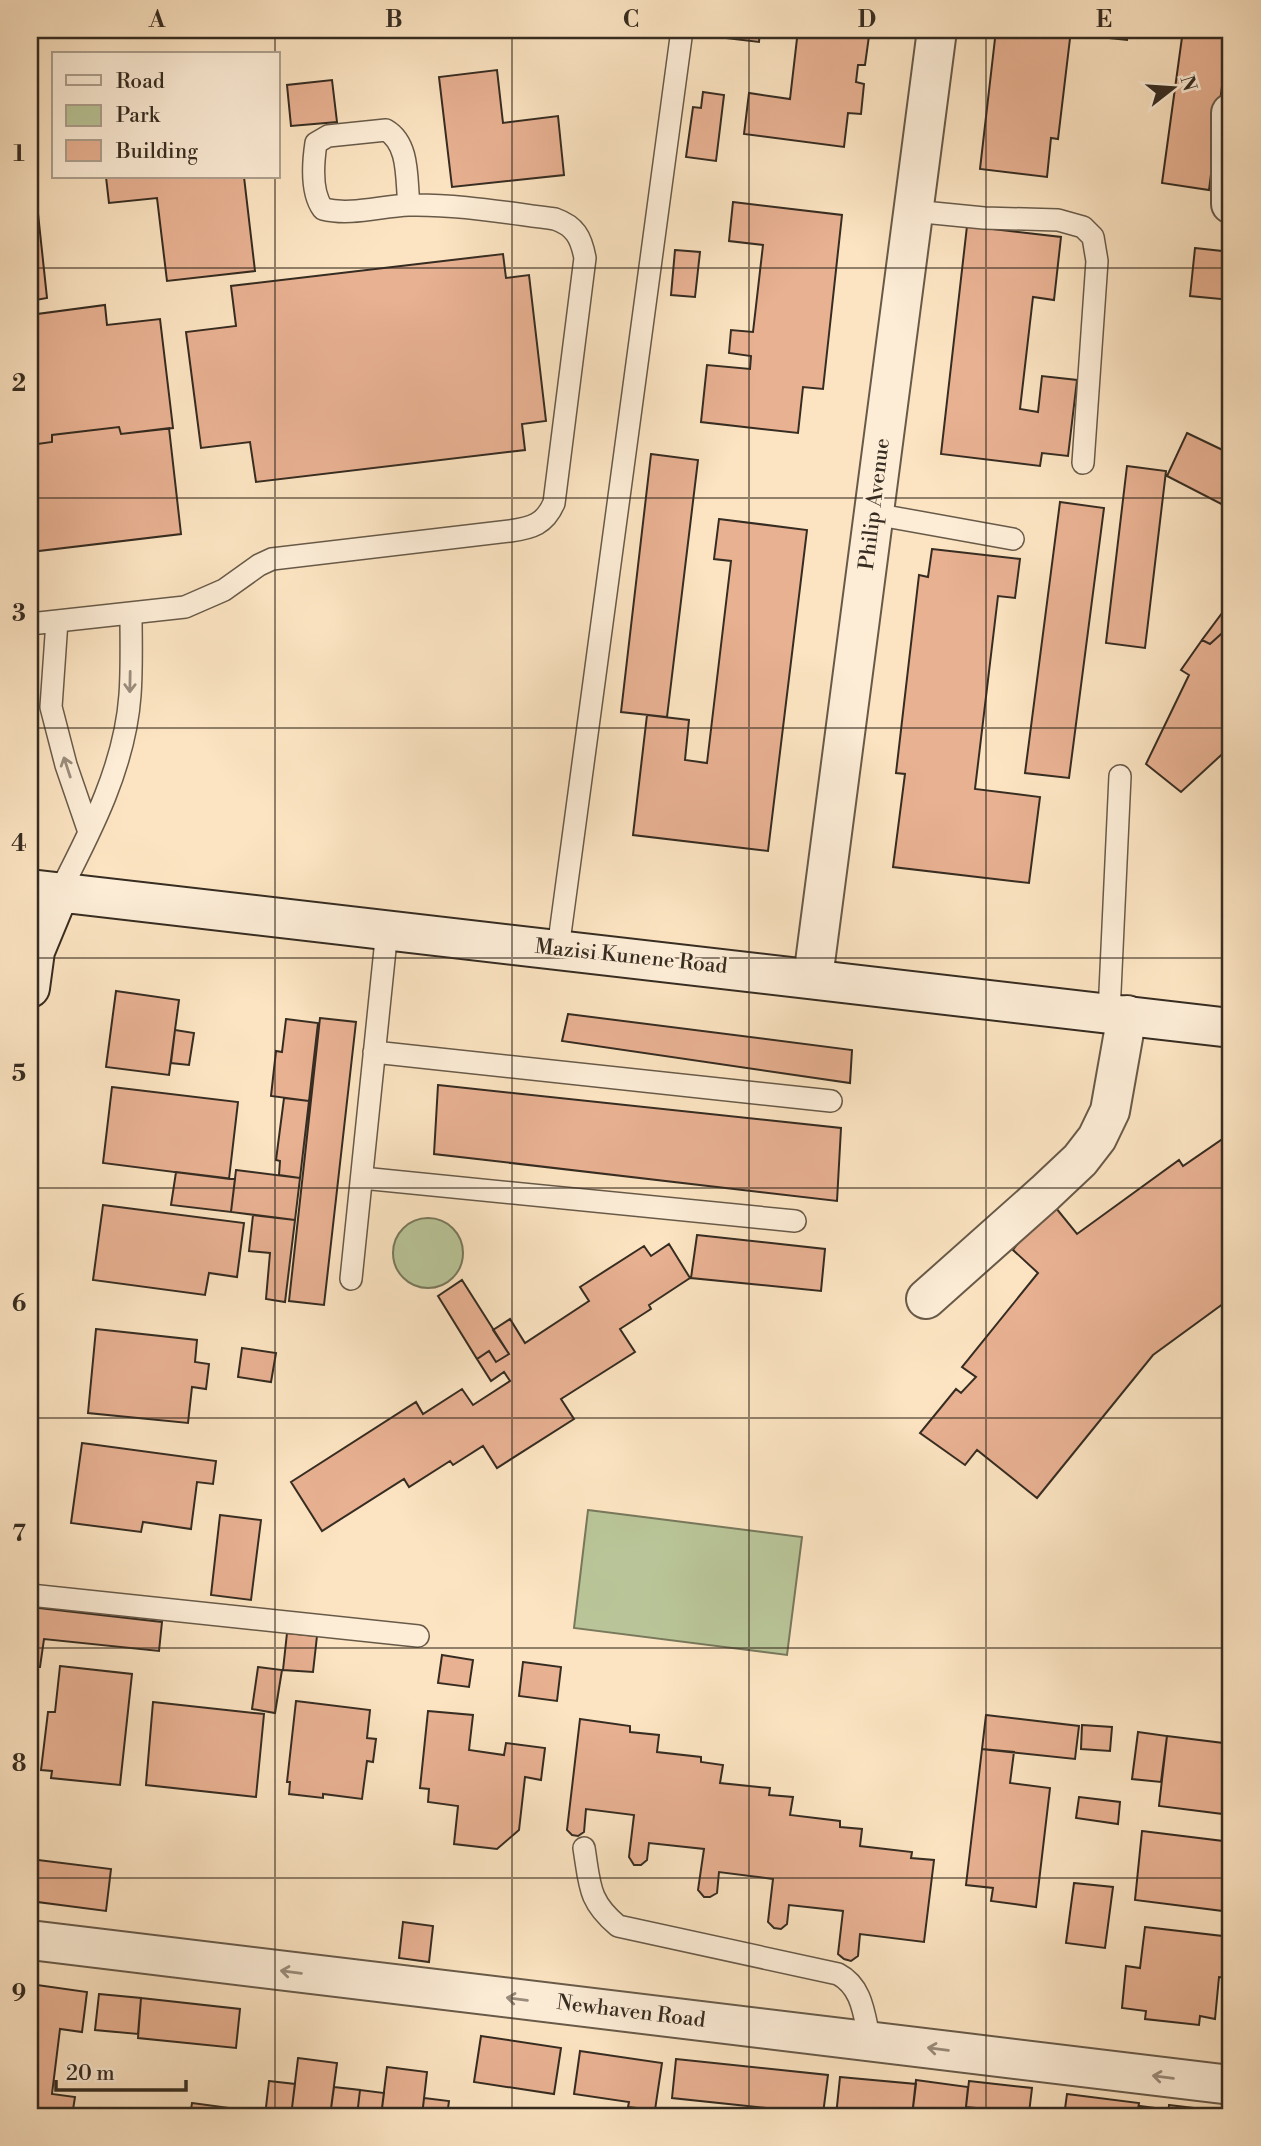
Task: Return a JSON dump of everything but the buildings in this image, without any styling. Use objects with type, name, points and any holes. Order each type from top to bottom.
[{"type":"street","name":"Philip Avenue","points":[[813,978],[937,30]]},
{"type":"street","points":[[1231,114],[1231,204]]},
{"type":"street","name":"Mazisi Kunene Road","points":[[44,891],[1231,1027]]},
{"type":"street","points":[[30,988],[44,891]]},
{"type":"street","points":[[926,1300],[1080,1160],[1097,1138],[1110,1111],[1118,1014]]},
{"type":"street","name":"Newhaven Road","points":[[30,1940],[1231,2085]]},
{"type":"lane","points":[[558,949],[681,30]]},
{"type":"lane","points":[[30,624],[185,607],[203,601],[233,584],[258,565],[272,559],[529,528],[543,522],[554,503],[585,258],[582,243],[576,231],[555,219],[474,208],[409,205],[346,211],[323,209],[318,202],[316,190],[316,143],[328,136],[386,130],[393,135],[402,149],[409,205]]},
{"type":"lane","points":[[913,211],[984,218],[1059,220],[1083,227],[1093,237],[1097,261],[1083,463]]},
{"type":"lane","points":[[874,514],[1013,539]]},
{"type":"lane","points":[[44,891],[89,832],[104,803],[130,697],[131,614]]},
{"type":"lane","points":[[57,621],[51,707],[66,765],[89,832]]},
{"type":"lane","points":[[1118,1014],[1120,776]]},
{"type":"lane","points":[[351,1279],[387,930]]},
{"type":"lane","points":[[374,1052],[831,1101]]},
{"type":"lane","points":[[362,1178],[795,1221]]},
{"type":"lane","points":[[30,1595],[418,1636]]},
{"type":"lane","points":[[584,1848],[591,1894],[601,1912],[618,1926],[838,1974],[851,1980],[858,1993],[870,2041]]},
{"type":"green space","points":[[428,1218],[453,1228],[463,1253],[453,1278],[428,1288],[403,1278],[393,1253],[403,1228]]},
{"type":"green space","points":[[588,1510],[802,1537],[787,1655],[574,1628]]}]
